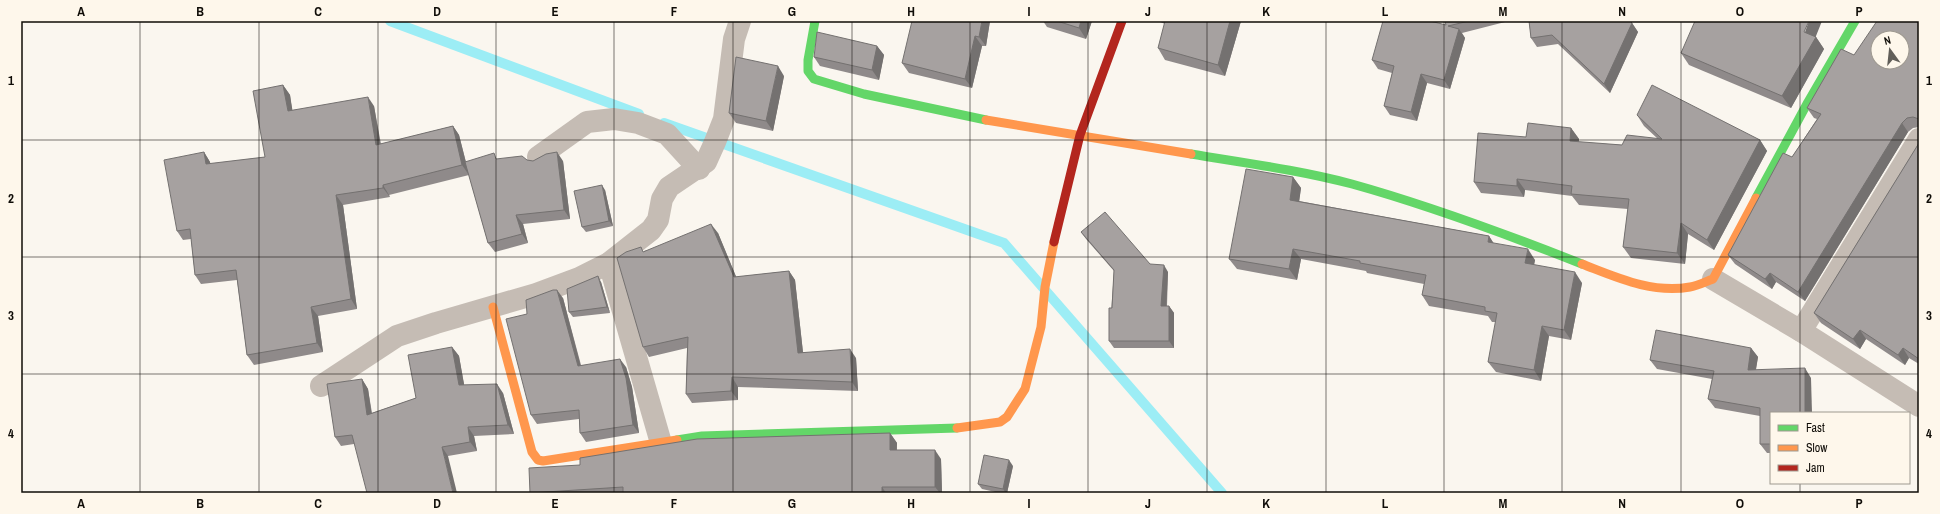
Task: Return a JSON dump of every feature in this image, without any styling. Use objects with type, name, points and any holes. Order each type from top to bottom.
[{"type":"street","points":[[320,386],[397,336],[536,294],[579,278],[609,263],[651,230],[658,220],[662,199],[669,187],[702,166],[724,119],[731,57],[740,21]]},
{"type":"street","points":[[815,21],[808,60],[808,71],[814,79],[822,82],[864,94],[1010,125],[1080,135],[1148,149],[1299,172],[1352,184],[1420,204],[1493,229],[1607,274],[1649,287],[1663,289],[1684,287],[1713,279],[1801,331],[1919,406]]},
{"type":"street","points":[[494,307],[532,452],[538,460],[543,461],[702,436],[965,428],[1000,422],[1007,417],[1025,389],[1041,327],[1045,287],[1080,135],[1122,21]]},
{"type":"street","points":[[1713,279],[1808,102],[1855,21]]},
{"type":"street","points":[[538,157],[587,122],[614,119],[638,123],[666,134],[702,166]]},
{"type":"street","points":[[1801,331],[1919,139]]},
{"type":"street","points":[[609,263],[661,443]]},
{"type":"building","points":[[912,21],[982,21],[979,37],[975,36],[965,79],[902,63]]},
{"type":"building","points":[[1057,21],[1081,21],[1079,28]]},
{"type":"building","points":[[1165,21],[1230,21],[1218,65],[1158,48]]},
{"type":"building","points":[[1383,21],[1430,21],[1446,25],[1445,21],[1469,21],[1448,26],[1459,29],[1444,80],[1421,74],[1411,112],[1384,106],[1394,66],[1372,60]]},
{"type":"building","points":[[1529,21],[1630,21],[1632,23],[1604,84],[1552,35],[1531,38]]},
{"type":"building","points":[[1695,21],[1809,21],[1804,32],[1816,37],[1782,96],[1681,53]]},
{"type":"building","points":[[1877,21],[1919,21],[1919,119],[1913,117],[1907,118],[1902,123],[1798,292],[1770,273],[1765,279],[1728,255],[1783,153],[1792,157],[1821,114],[1807,108],[1841,49],[1854,55],[1870,31],[1870,70],[1910,70],[1910,30],[1871,30]]},
{"type":"building","points":[[817,32],[877,46],[872,70],[814,57]]},
{"type":"building","points":[[736,57],[778,66],[766,121],[729,113]]},
{"type":"building","points":[[283,85],[288,111],[368,97],[376,145],[453,126],[462,165],[383,185],[383,188],[336,195],[351,299],[311,307],[317,343],[247,355],[236,270],[195,275],[190,229],[177,231],[164,160],[204,152],[206,164],[265,157],[253,91]]},
{"type":"building","points":[[1652,85],[1760,140],[1707,240],[1681,223],[1677,253],[1623,247],[1629,199],[1571,194],[1572,186],[1517,179],[1517,186],[1474,182],[1478,133],[1526,137],[1528,123],[1571,128],[1570,141],[1622,145],[1627,135],[1662,139],[1637,115]]},
{"type":"building","points":[[1919,143],[1919,359],[1903,348],[1898,355],[1860,330],[1853,339],[1814,313]]},
{"type":"building","points":[[557,152],[564,210],[516,215],[522,234],[488,243],[465,162],[494,153],[496,159],[522,156],[527,160],[533,161],[546,154]]},
{"type":"building","points":[[1246,169],[1293,177],[1290,200],[1489,236],[1488,242],[1528,249],[1525,263],[1575,272],[1564,330],[1542,326],[1534,370],[1488,362],[1497,313],[1485,311],[1485,307],[1422,295],[1426,275],[1293,249],[1289,269],[1229,259]]},
{"type":"building","points":[[602,185],[609,221],[582,227],[574,191]]},
{"type":"building","points":[[1105,212],[1150,264],[1164,265],[1161,306],[1169,306],[1169,341],[1109,341],[1109,308],[1112,308],[1114,270],[1081,232]]},
{"type":"building","points":[[711,224],[734,277],[789,271],[798,353],[850,349],[852,382],[732,377],[731,391],[686,394],[688,337],[643,347],[617,258],[626,252],[641,247],[643,252]]},
{"type":"building","points":[[598,276],[607,307],[569,312],[567,289]]},
{"type":"building","points":[[553,290],[557,290],[578,366],[620,359],[626,378],[633,425],[580,433],[579,410],[531,415],[506,319],[527,314],[526,300]]},
{"type":"building","points":[[1656,330],[1751,348],[1748,370],[1805,368],[1805,412],[1770,412],[1770,444],[1760,444],[1760,408],[1708,399],[1714,371],[1650,360]]},
{"type":"building","points":[[452,347],[459,385],[497,384],[508,425],[468,427],[470,442],[442,447],[453,493],[367,493],[352,435],[335,437],[327,384],[362,379],[367,415],[416,398],[408,355]]},
{"type":"building","points":[[890,433],[890,450],[935,450],[935,487],[882,487],[882,493],[623,493],[623,487],[530,493],[529,468],[580,465],[580,458],[697,439]]},
{"type":"building","points":[[984,455],[1009,460],[1003,489],[978,484]]},
{"type":"waterway","points":[[390,21],[639,114]]},
{"type":"waterway","points":[[664,123],[1004,243],[1222,493]]},
{"type":"traffic: fast","points":[[815,21],[808,60],[808,71],[814,79],[864,94],[986,120]]},
{"type":"traffic: fast","points":[[1756,198],[1808,102],[1855,21]]},
{"type":"traffic: fast","points":[[1191,154],[1292,171],[1352,184],[1468,221],[1582,264]]},
{"type":"traffic: fast","points":[[677,440],[702,436],[957,428]]},
{"type":"traffic: slow","points":[[986,120],[1191,154]]},
{"type":"traffic: slow","points":[[1582,264],[1621,279],[1648,286],[1676,289],[1701,284],[1713,279],[1756,198]]},
{"type":"traffic: slow","points":[[957,428],[1000,422],[1007,417],[1025,389],[1041,327],[1045,287],[1054,242]]},
{"type":"traffic: slow","points":[[493,307],[532,452],[538,460],[543,461],[677,440]]},
{"type":"traffic: jam","points":[[1054,242],[1080,135],[1122,21]]}]
